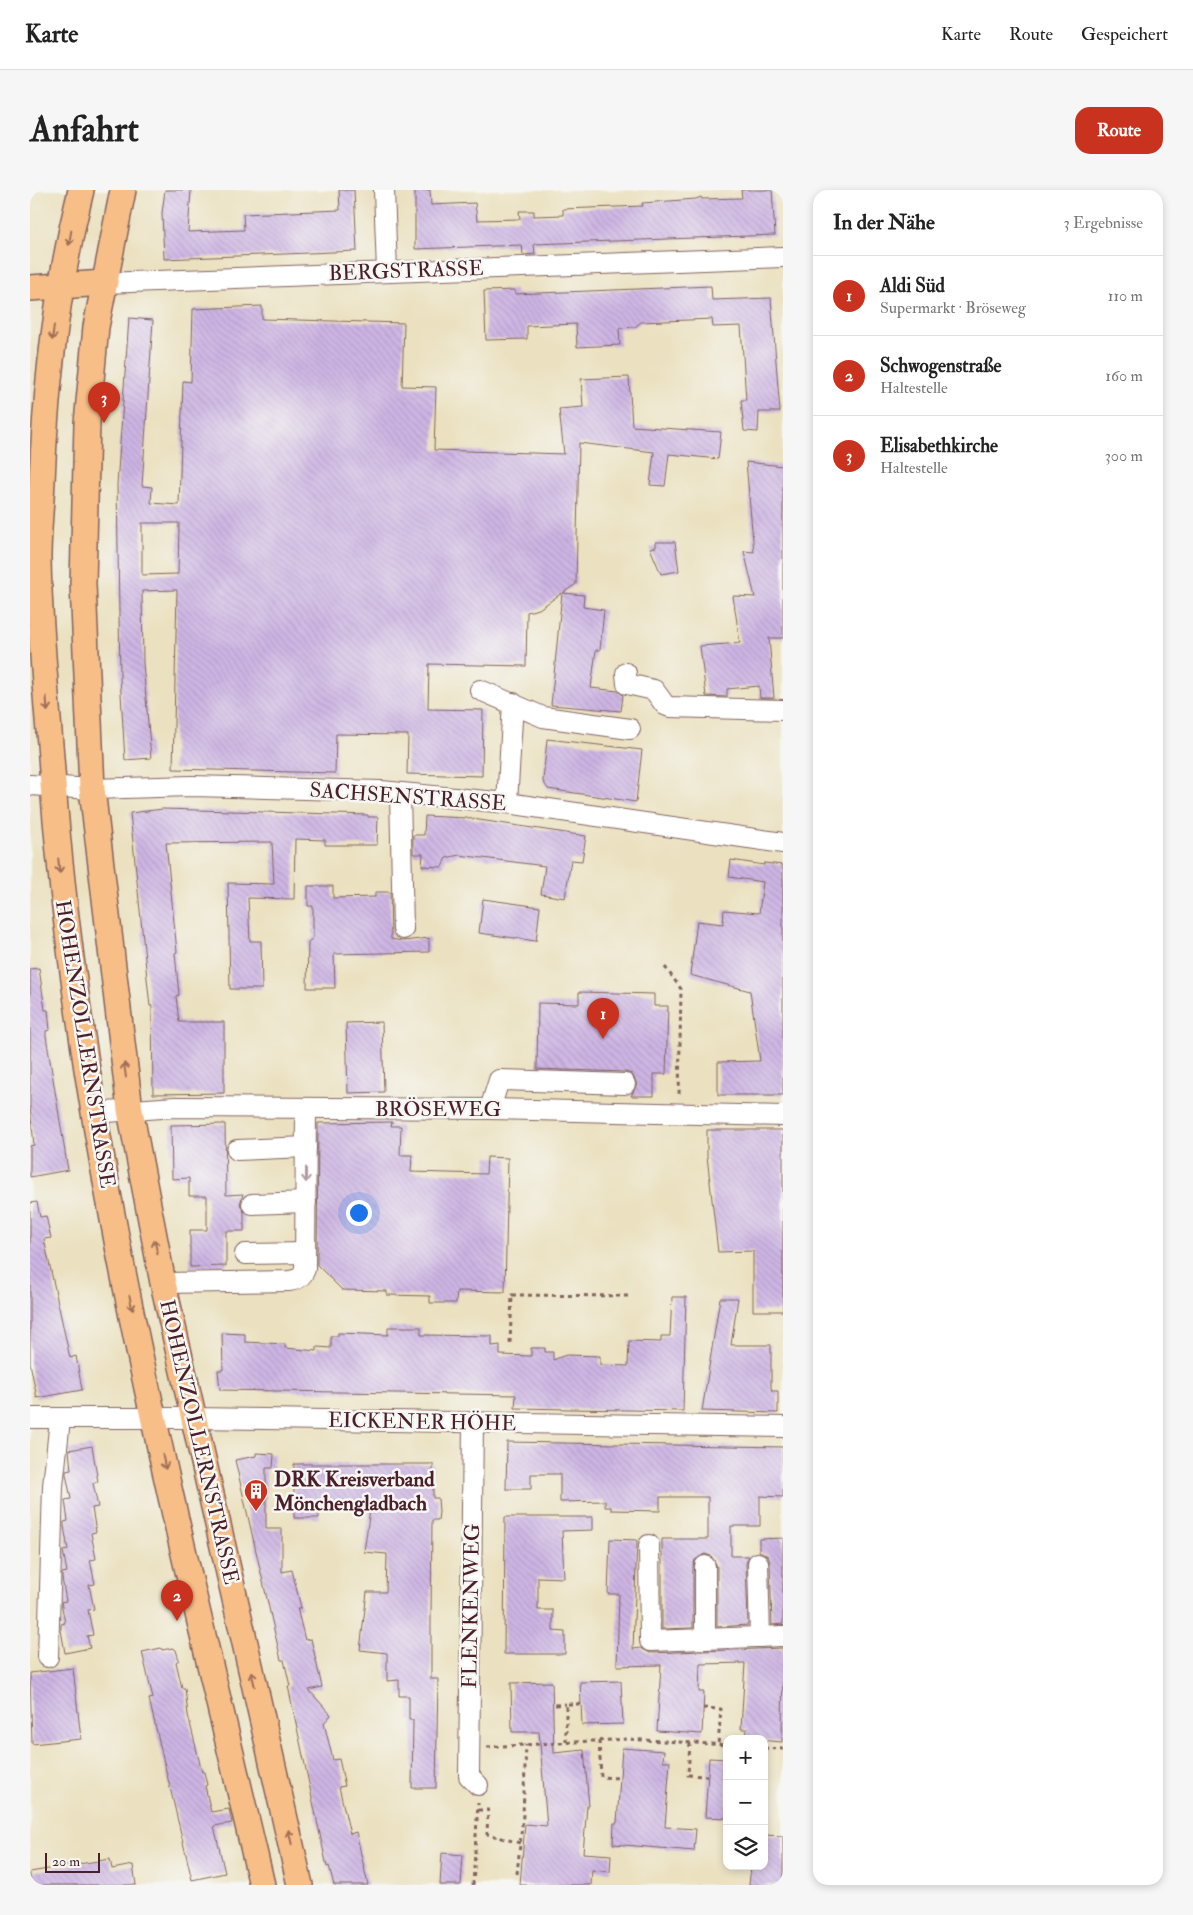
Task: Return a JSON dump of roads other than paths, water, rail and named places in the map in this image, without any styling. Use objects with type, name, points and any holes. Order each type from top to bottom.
[{"type":"main road","name":"HOHENZOLLERNSTRASSE","points":[[81,190],[53,331],[44,429],[38,558],[41,785],[59,869],[93,1113],[155,1420],[262,1885]]},
{"type":"main road","name":"HOHENZOLLERNSTRASSE","points":[[124,190],[96,327],[87,423],[82,584],[92,789],[130,1110],[162,1283],[300,1885]]},
{"type":"main road","name":"BERGSTRASSE","points":[[30,288],[104,283]]},
{"type":"street","points":[[384,190],[387,271]]},
{"type":"street","name":"BERGSTRASSE","points":[[104,283],[783,257]]},
{"type":"street","points":[[626,673],[627,684],[654,690],[665,705],[670,707],[783,710]]},
{"type":"street","points":[[480,690],[543,717],[630,729]]},
{"type":"street","points":[[507,803],[514,703]]},
{"type":"street","name":"SACHSENSTRASSE","points":[[41,785],[92,789],[191,786],[400,793],[507,803],[783,843]]},
{"type":"street","points":[[400,793],[403,929]]},
{"type":"street","points":[[490,1108],[499,1080],[625,1084]]},
{"type":"street","name":"BRÖSEWEG","points":[[93,1113],[175,1107],[490,1108],[764,1117],[783,1116]]},
{"type":"street","points":[[162,1283],[295,1280],[303,1275],[305,1269],[306,1108]]},
{"type":"street","points":[[237,1150],[306,1148]]},
{"type":"street","points":[[252,1204],[306,1202]]},
{"type":"street","points":[[245,1254],[305,1253]]},
{"type":"street","name":"EICKENER HÖHE","points":[[30,1418],[155,1420],[194,1418],[783,1427]]},
{"type":"street","points":[[48,1656],[53,1486],[60,1419]]},
{"type":"street","name":"FLENKENWEG","points":[[472,1423],[469,1776],[478,1785]]},
{"type":"street","points":[[649,1545],[650,1641],[783,1636]]},
{"type":"street","points":[[758,1563],[760,1637]]},
{"type":"street","points":[[705,1566],[705,1639]]},
{"type":"place","name":"Elisabethkirche","points":[[104,423]]},
{"type":"place","name":"Aldi Süd","points":[[603,1039]]},
{"type":"place","name":"DRK Kreisverband Mönchengladbach","points":[[256,1512]]},
{"type":"place","name":"Schwogenstraße","points":[[177,1621]]}]
